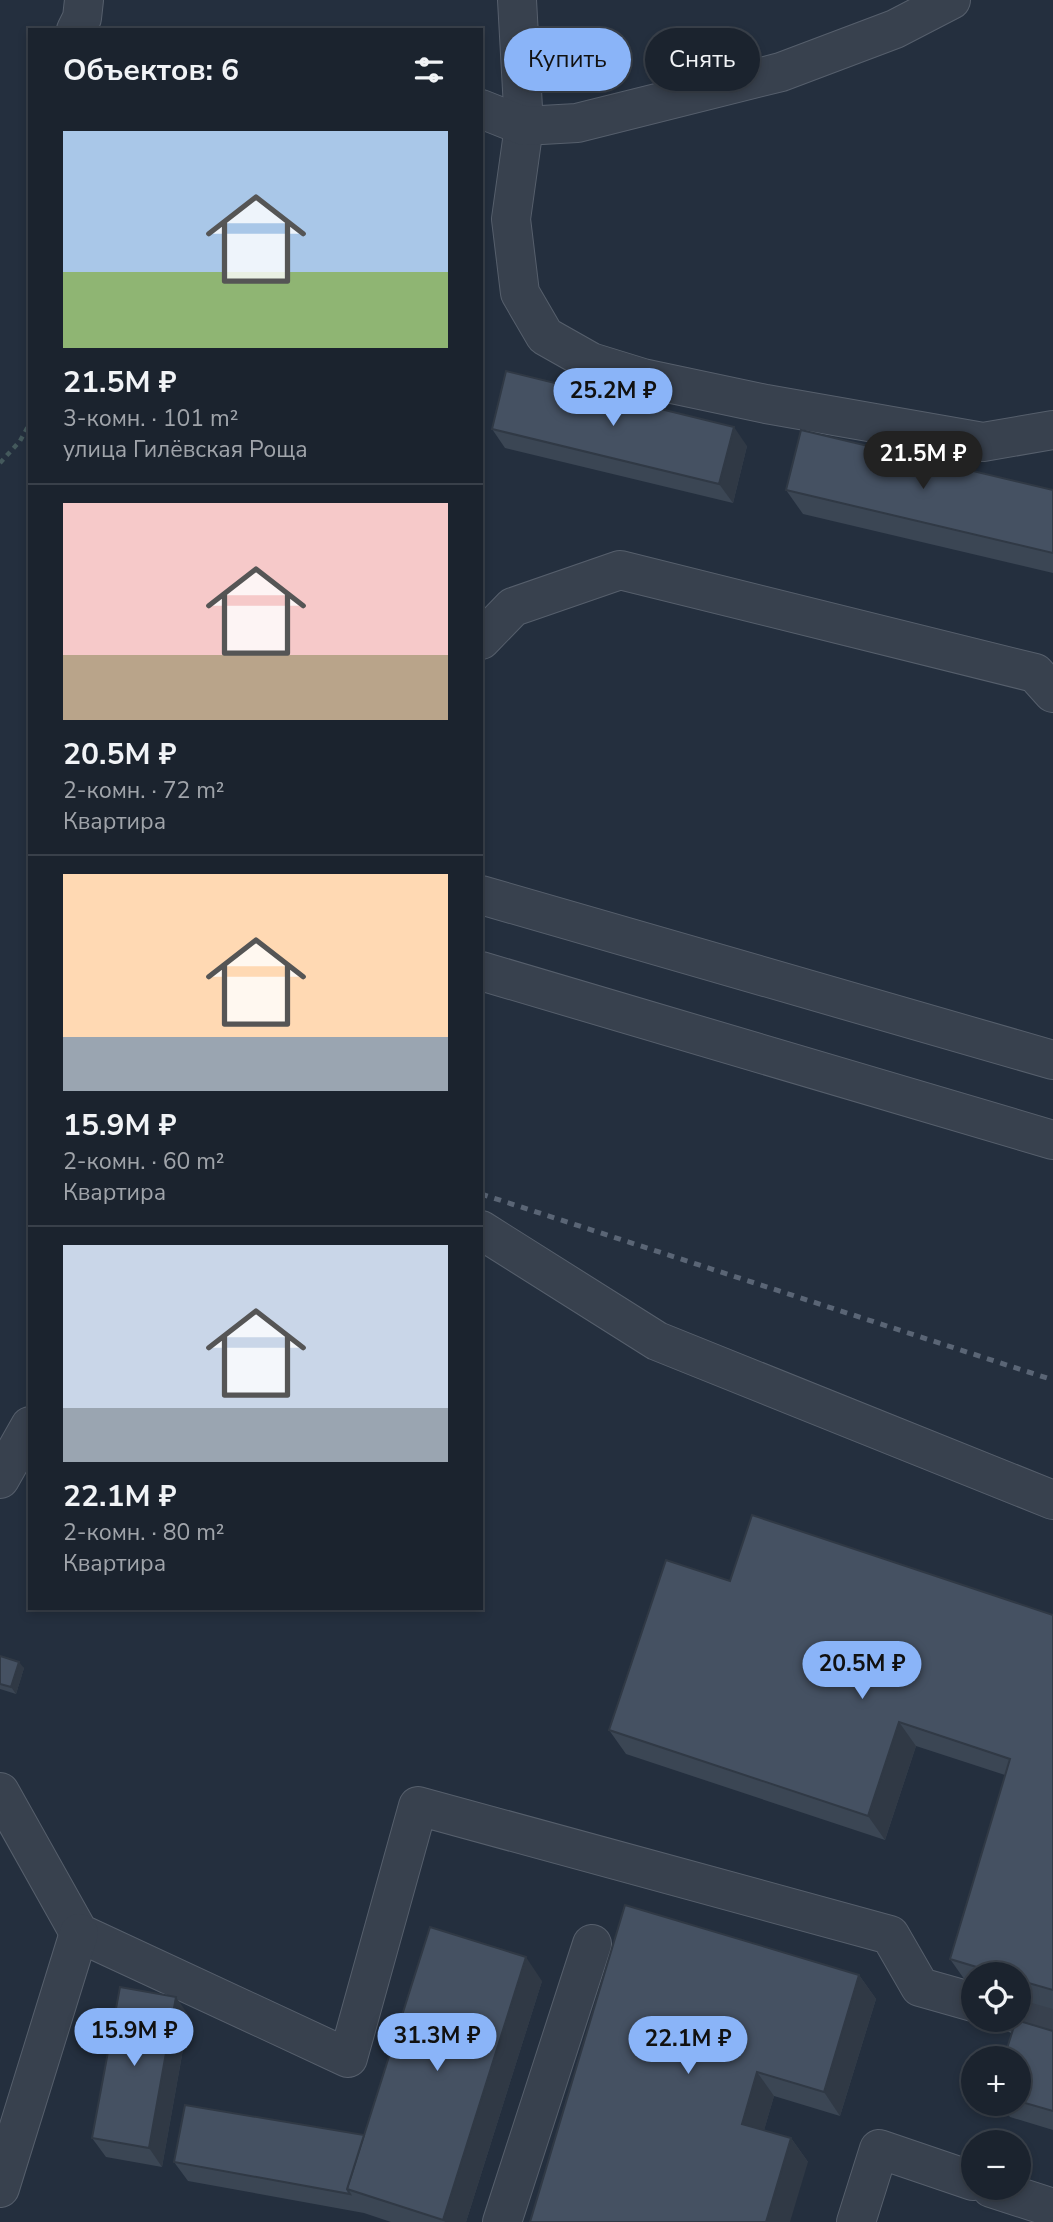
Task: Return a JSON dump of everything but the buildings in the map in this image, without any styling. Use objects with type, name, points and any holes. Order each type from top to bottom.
[{"type":"street","points":[[77,28],[82,18],[83,0]]},
{"type":"street","points":[[517,0],[524,126],[511,219],[520,293],[545,336],[591,362],[643,378],[766,404],[983,442],[1053,429]]},
{"type":"street","points":[[483,110],[524,126],[577,123],[780,72],[895,29],[951,0]]},
{"type":"street","points":[[483,638],[513,607],[620,570],[1035,673],[1053,693]]},
{"type":"street","points":[[483,896],[1053,1060]]},
{"type":"street","points":[[483,972],[1053,1140]]},
{"type":"street","points":[[483,1231],[657,1341],[1053,1500]]},
{"type":"street","points":[[0,1479],[28,1430]]},
{"type":"street","points":[[0,1792],[17,1851],[79,1933],[348,2058],[418,1806],[890,1935],[920,1987],[961,1999]]},
{"type":"street","points":[[0,2188],[79,1933]]},
{"type":"street","points":[[502,2222],[592,1944]]},
{"type":"street","points":[[1031,2018],[1053,2024]]},
{"type":"street","points":[[856,2222],[879,2149],[961,2177]]},
{"type":"street","points":[[1028,2200],[1053,2208]]},
{"type":"path","points":[[0,463],[20,441],[28,427]]},
{"type":"railway","points":[[483,1195],[1053,1380]]}]
